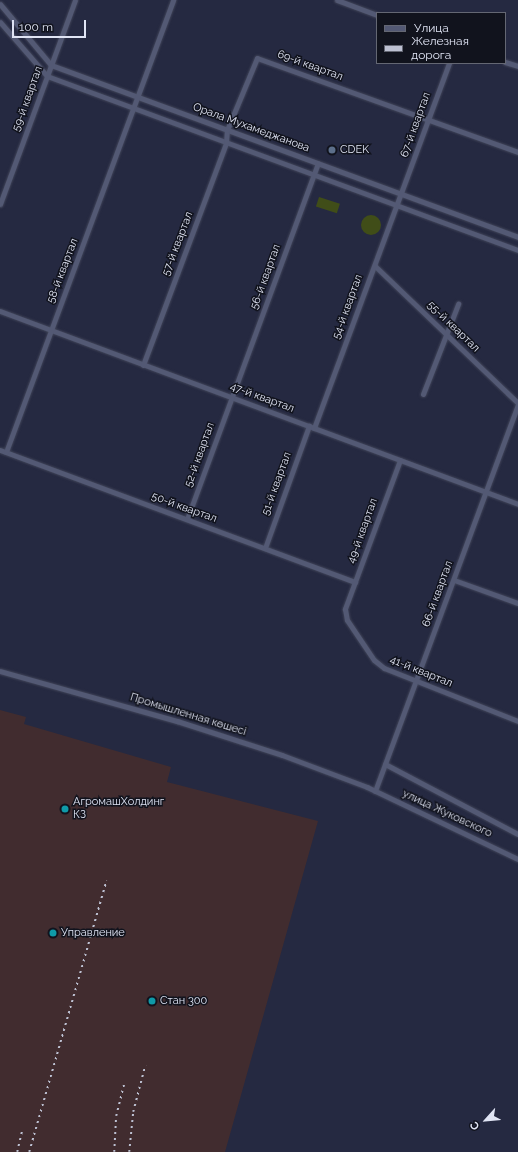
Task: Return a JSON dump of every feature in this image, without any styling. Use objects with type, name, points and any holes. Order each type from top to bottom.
[{"type":"street","name":"59-й квартал","points":[[0,204],[75,0]]},
{"type":"street","name":"58-й квартал","points":[[6,452],[139,97],[173,0]]},
{"type":"street","points":[[337,0],[376,15]]},
{"type":"street","points":[[0,4],[51,65]]},
{"type":"street","name":"Орала Мухамеджанова","points":[[0,22],[47,76],[518,250]]},
{"type":"street","name":"69-й квартал","points":[[228,130],[257,58],[429,119]]},
{"type":"street","points":[[506,62],[518,66]]},
{"type":"street","name":"67-й квартал","points":[[401,194],[449,64]]},
{"type":"street","name":"Орала Мухамеджанова","points":[[51,65],[518,237]]},
{"type":"street","points":[[429,119],[518,152]]},
{"type":"street","name":"57-й квартал","points":[[143,365],[226,143],[228,130]]},
{"type":"street","name":"56-й квартал","points":[[232,398],[318,163]]},
{"type":"street","name":"54-й квартал","points":[[312,427],[401,194]]},
{"type":"street","name":"55-й квартал","points":[[374,266],[518,404]]},
{"type":"street","points":[[423,394],[458,304]]},
{"type":"street","name":"47-й квартал","points":[[0,311],[518,504]]},
{"type":"street","name":"52-й квартал","points":[[186,519],[232,398]]},
{"type":"street","name":"66-й квартал","points":[[375,791],[417,681],[518,404]]},
{"type":"street","name":"51-й квартал","points":[[265,548],[312,427]]},
{"type":"street","name":"50-й квартал","points":[[0,450],[355,582]]},
{"type":"street","name":"49-й квартал","points":[[345,610],[400,460]]},
{"type":"street","points":[[454,580],[518,603]]},
{"type":"street","name":"41-й квартал","points":[[345,610],[347,620],[374,660],[384,668],[518,721]]},
{"type":"street","name":"Промышленная көшесі","points":[[0,670],[192,726],[282,755],[367,787]]},
{"type":"street","points":[[385,764],[518,834]]},
{"type":"street","name":"улица Жуковского","points":[[367,787],[518,859]]},
{"type":"shaded area","points":[[0,710],[26,717],[24,724],[171,767],[167,782],[318,821],[225,1152],[0,1152]]},
{"type":"green space","points":[[319,197],[340,204],[337,213],[316,207]]},
{"type":"green space","points":[[367,215],[375,215],[381,221],[381,229],[375,235],[367,235],[361,229],[361,221]]},
{"type":"railway","points":[[29,1152],[106,881]]},
{"type":"railway","points":[[129,1152],[133,1112],[145,1066]]},
{"type":"railway","points":[[114,1152],[116,1116],[124,1085]]},
{"type":"railway","points":[[17,1152],[22,1131]]},
{"type":"place","name":"CDEK","points":[[332,150]]},
{"type":"place","name":"АгромашХолдинг КЗ","points":[[65,809]]},
{"type":"place","name":"Управление","points":[[53,933]]},
{"type":"place","name":"Стан 300","points":[[152,1001]]}]
